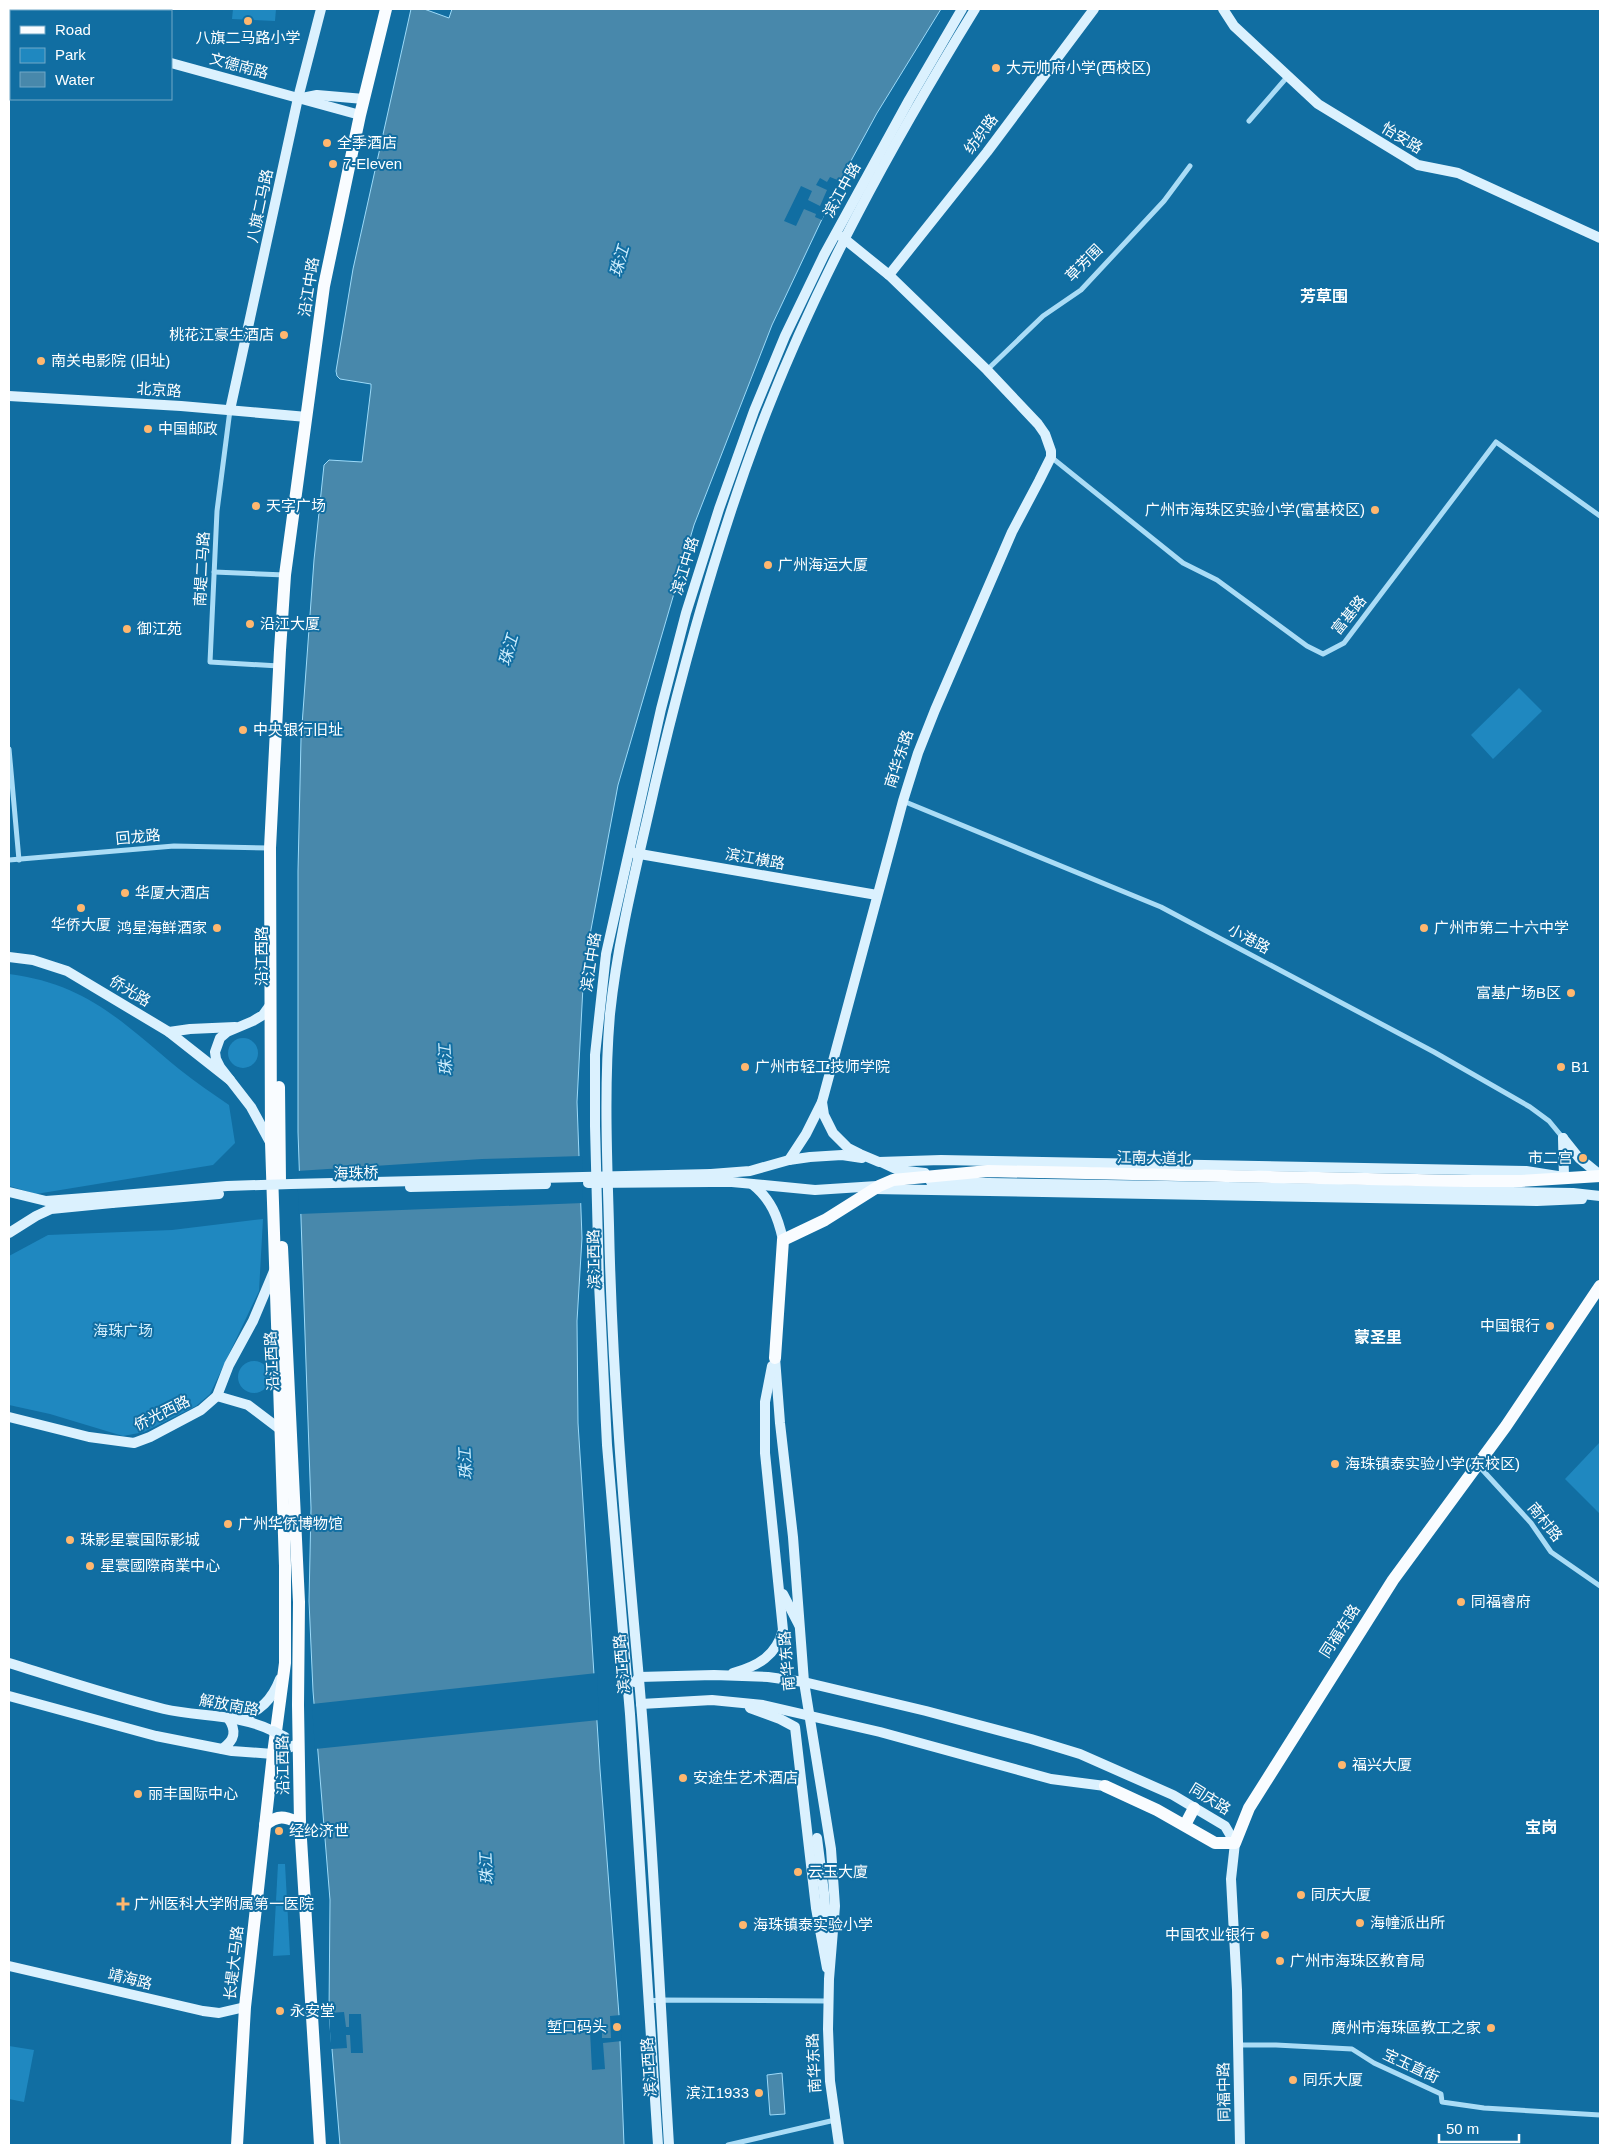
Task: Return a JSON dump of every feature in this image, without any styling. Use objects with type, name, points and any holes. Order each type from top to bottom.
[{"type":"main road","name":"八旗二马路","points":[[230,410],[298,98],[321,9]]},
{"type":"main road","name":"沿江中路","points":[[290,575],[306,417],[324,286],[360,115],[386,9]]},
{"type":"main road","name":"滨江中路","points":[[597,1180],[595,1087],[599,1007],[606,954],[673,661],[719,509],[769,372],[806,291],[915,88],[962,9]]},
{"type":"main road","name":"滨江中路","points":[[608,1179],[607,1090],[610,1020],[617,959],[697,616],[758,435],[787,362],[846,240],[910,118],[975,9]]},
{"type":"main road","name":"纺织路","points":[[889,275],[987,152],[1094,9]]},
{"type":"main road","name":"怡安路","points":[[1223,9],[1234,26],[1318,104],[1418,165],[1458,173],[1600,238]]},
{"type":"main road","name":"文德南路","points":[[172,63],[360,115]]},
{"type":"main road","points":[[298,98],[317,95],[344,99],[364,99]]},
{"type":"main road","points":[[836,233],[889,275],[987,370],[1046,434],[1050,444],[1051,457]]},
{"type":"main road","name":"北京路","points":[[9,396],[230,410],[306,417]]},
{"type":"main road","name":"南华东路","points":[[789,1160],[806,1134],[822,1102],[877,895],[918,753],[1012,532],[1051,457]]},
{"type":"main road","name":"沿江西路","points":[[273,1754],[285,1664],[286,1566],[270,1142],[270,848],[279,666],[290,575]]},
{"type":"main road","name":"沿江西路","points":[[290,575],[280,767],[278,944],[282,1248],[299,1602],[298,1744],[300,1823],[320,2145]]},
{"type":"main road","name":"滨江横路","points":[[628,852],[877,895]]},
{"type":"main road","name":"侨光路","points":[[9,957],[33,960],[67,971],[169,1032],[230,1080]]},
{"type":"main road","points":[[270,1142],[251,1107],[216,1060],[215,1052],[220,1038],[262,1015],[271,1004]]},
{"type":"main road","points":[[169,1032],[238,1027]]},
{"type":"main road","points":[[822,1102],[824,1115],[829,1126],[841,1142],[860,1154],[879,1162],[941,1160],[1526,1171],[1564,1177],[1563,1138]]},
{"type":"main road","points":[[1563,1138],[1579,1158],[1600,1175]]},
{"type":"main road","name":"江南大道北","points":[[711,1178],[750,1171],[789,1160],[835,1155],[879,1162],[898,1170],[918,1172],[988,1171],[1465,1181],[1521,1181],[1600,1175]]},
{"type":"main road","points":[[784,1240],[840,1211],[871,1188],[900,1179],[988,1171]]},
{"type":"main road","name":"江南大道北","points":[[711,1178],[796,1190],[871,1188],[928,1182],[1001,1182],[1563,1193],[1600,1196]]},
{"type":"main road","name":"海珠桥","points":[[9,1233],[50,1209],[227,1186],[711,1178]]},
{"type":"main road","name":"滨江西路","points":[[608,1179],[614,1362],[641,1704],[669,2145]]},
{"type":"main road","name":"滨江西路","points":[[597,1180],[598,1283],[607,1445],[628,1690],[658,2145]]},
{"type":"main road","name":"南华东路","points":[[751,1183],[767,1197],[784,1240],[775,1358],[801,1630],[804,1682],[832,1849],[834,1929],[828,2001],[830,2082],[839,2145]]},
{"type":"main road","name":"海珠桥","points":[[9,1192],[46,1201],[112,1200]]},
{"type":"main road","name":"侨光西路","points":[[9,1417],[90,1437],[134,1443],[150,1437],[201,1410],[216,1396],[229,1364],[257,1313],[274,1270]]},
{"type":"main road","name":"同福东路","points":[[1238,2042],[1231,1879],[1235,1843],[1249,1808],[1341,1659],[1393,1580],[1517,1410],[1600,1286]]},
{"type":"main road","points":[[775,1358],[765,1402],[764,1436],[784,1621],[778,1645],[762,1662],[725,1675],[639,1677],[628,1690],[641,1704],[691,1700],[728,1701],[763,1705],[798,1713],[896,1736],[1052,1779],[1105,1786],[1185,1825],[1215,1843],[1235,1843]]},
{"type":"main road","points":[[216,1396],[248,1405],[281,1430]]},
{"type":"main road","points":[[779,1586],[801,1630]]},
{"type":"main road","name":"解放南路","points":[[9,1663],[164,1709],[233,1719],[273,1731],[298,1744]]},
{"type":"main road","points":[[222,1749],[230,1743],[234,1735],[233,1719],[250,1715],[268,1702],[285,1664]]},
{"type":"main road","name":"同庆路","points":[[725,1675],[768,1677],[804,1682],[986,1726],[1057,1746],[1112,1770],[1148,1783],[1194,1808],[1225,1826],[1235,1843]]},
{"type":"main road","points":[[804,1682],[795,1727],[820,1932],[829,1979]]},
{"type":"main road","points":[[9,1696],[156,1736],[222,1749],[273,1754],[298,1744]]},
{"type":"main road","points":[[728,1701],[780,1719],[795,1727]]},
{"type":"main road","name":"长堤大马路","points":[[237,2145],[245,2007],[273,1754]]},
{"type":"main road","points":[[1185,1825],[1194,1808]]},
{"type":"main road","points":[[265,1825],[275,1818],[281,1817],[300,1823]]},
{"type":"main road","points":[[817,1838],[826,1909],[829,1979]]},
{"type":"main road","name":"靖海路","points":[[9,1966],[203,2011],[219,2013],[245,2007]]},
{"type":"main road","name":"同福中路","points":[[1238,2042],[1240,2145]]},
{"type":"street","points":[[1249,121],[1288,76]]},
{"type":"street","name":"草芳围","points":[[987,370],[1043,316],[1081,290],[1164,201],[1190,166]]},
{"type":"street","name":"南堤二马路","points":[[230,410],[217,512],[210,662],[279,666]]},
{"type":"street","name":"富基路","points":[[1051,457],[1182,563],[1217,580],[1307,646],[1323,654],[1344,643],[1496,442],[1600,516]]},
{"type":"street","points":[[214,572],[290,575]]},
{"type":"street","points":[[9,749],[19,860]]},
{"type":"street","name":"小港路","points":[[903,801],[1161,907],[1425,1048],[1530,1107],[1549,1121],[1563,1138]]},
{"type":"street","name":"回龙路","points":[[9,860],[174,846],[270,848]]},
{"type":"street","name":"南村路","points":[[1477,1465],[1531,1523],[1551,1552],[1600,1586]]},
{"type":"street","points":[[648,2002],[660,2000],[828,2001]]},
{"type":"street","name":"宝玉直街","points":[[1238,2042],[1352,2050],[1374,2063],[1441,2094],[1442,2102],[1484,2108],[1600,2115]]},
{"type":"street","points":[[728,2145],[835,2120]]},
{"type":"green space","points":[[233,9],[276,9],[275,21],[232,19]]},
{"type":"green space","points":[[1519,688],[1542,711],[1493,759],[1471,735]]},
{"type":"green space","points":[[9,974],[60,986],[82,996],[121,1021],[185,1074],[229,1105],[235,1143],[213,1165],[36,1194],[9,1186]]},
{"type":"green space","points":[[243,1038],[254,1042],[258,1053],[254,1064],[243,1068],[232,1064],[228,1053],[232,1042]]},
{"type":"green space","name":"海珠广场","points":[[263,1219],[259,1291],[210,1394],[196,1406],[144,1432],[123,1436],[50,1414],[9,1405],[9,1256],[48,1235],[172,1230]]},
{"type":"green space","points":[[254,1361],[260,1362],[265,1366],[269,1371],[269,1383],[265,1388],[260,1392],[254,1393],[248,1392],[243,1388],[239,1383],[238,1377],[239,1371],[243,1366],[248,1362]]},
{"type":"green space","points":[[1600,1442],[1600,1514],[1565,1479]]},
{"type":"green space","points":[[278,1864],[285,1864],[290,1955],[273,1956]]},
{"type":"green space","points":[[9,2046],[34,2050],[24,2102],[9,2099]]},
{"type":"water","name":"珠江","points":[[411,9],[424,9],[449,18],[452,9],[941,9],[877,113],[840,181],[772,325],[694,525],[618,785],[584,967],[577,1102],[582,1238],[577,1321],[578,1423],[600,1769],[619,2015],[624,2145],[340,2145],[329,2013],[330,1900],[313,1691],[309,1601],[311,1508],[298,1132],[298,871],[301,739],[314,560],[324,465],[329,460],[362,462],[371,388],[371,384],[340,379],[336,371],[353,269]]},
{"type":"water","points":[[782,2073],[785,2114],[770,2115],[767,2075]]},
{"type":"pier","points":[[830,177],[840,181],[822,220],[815,217],[816,214],[804,209],[796,226],[784,221],[801,186],[812,191],[808,200],[820,206],[827,190],[816,185],[820,178],[827,182]]},
{"type":"pier","points":[[582,1156],[583,1203],[299,1214],[297,1171],[482,1159]]},
{"type":"pier","points":[[597,1673],[599,1720],[315,1749],[312,1704]]},
{"type":"pier","points":[[344,2012],[346,2027],[349,2027],[349,2014],[361,2014],[363,2053],[351,2053],[350,2035],[346,2035],[347,2048],[331,2049],[329,2013]]},
{"type":"pier","points":[[621,2015],[622,2041],[603,2043],[605,2069],[592,2070],[590,2031],[602,2030],[602,2038],[611,2038],[610,2016]]},
{"type":"place","name":"八旗二马路小学","points":[[248,21]]},
{"type":"place","name":"大元帅府小学(西校区)","points":[[996,68]]},
{"type":"place","name":"全季酒店","points":[[327,143]]},
{"type":"place","name":"7-Eleven","points":[[333,164]]},
{"type":"place","name":"桃花江豪生酒店","points":[[284,335]]},
{"type":"place","name":"南关电影院 (旧址)","points":[[41,361]]},
{"type":"place","name":"中国邮政","points":[[148,429]]},
{"type":"place","name":"天字广场","points":[[256,506]]},
{"type":"place","name":"广州市海珠区实验小学(富基校区)","points":[[1375,510]]},
{"type":"place","name":"广州海运大厦","points":[[768,565]]},
{"type":"place","name":"沿江大厦","points":[[250,624]]},
{"type":"place","name":"御江苑","points":[[127,629]]},
{"type":"place","name":"中央银行旧址","points":[[243,730]]},
{"type":"place","name":"华厦大酒店","points":[[125,893]]},
{"type":"place","name":"华侨大厦","points":[[81,908]]},
{"type":"place","name":"鸿星海鲜酒家","points":[[217,928]]},
{"type":"place","name":"广州市第二十六中学","points":[[1424,928]]},
{"type":"place","name":"富基广场B区","points":[[1571,993]]},
{"type":"place","name":"广州市轻工技师学院","points":[[745,1067]]},
{"type":"place","name":"B1","points":[[1561,1067]]},
{"type":"place","name":"市二宫","points":[[1583,1158]]},
{"type":"place","name":"中国银行","points":[[1550,1326]]},
{"type":"place","name":"海珠镇泰实验小学(东校区)","points":[[1335,1464]]},
{"type":"place","name":"广州华侨博物馆","points":[[228,1524]]},
{"type":"place","name":"珠影星寰国际影城","points":[[70,1540]]},
{"type":"place","name":"星寰國際商業中心","points":[[90,1566]]},
{"type":"place","name":"同福睿府","points":[[1461,1602]]},
{"type":"place","name":"福兴大厦","points":[[1342,1765]]},
{"type":"place","name":"安途生艺术酒店","points":[[683,1778]]},
{"type":"place","name":"丽丰国际中心","points":[[138,1794]]},
{"type":"place","name":"经纶济世","points":[[279,1831]]},
{"type":"place","name":"云玉大廈","points":[[798,1872]]},
{"type":"place","name":"同庆大厦","points":[[1301,1895]]},
{"type":"place","name":"广州医科大学附属第一医院","points":[[123,1904]]},
{"type":"place","name":"海幢派出所","points":[[1360,1923]]},
{"type":"place","name":"海珠镇泰实验小学","points":[[743,1925]]},
{"type":"place","name":"中国农业银行","points":[[1265,1935]]},
{"type":"place","name":"广州市海珠区教育局","points":[[1280,1961]]},
{"type":"place","name":"永安堂","points":[[280,2011]]},
{"type":"place","name":"堑口码头","points":[[617,2027]]},
{"type":"place","name":"廣州市海珠區教工之家","points":[[1491,2028]]},
{"type":"place","name":"同乐大厦","points":[[1293,2080]]},
{"type":"place","name":"滨江1933","points":[[759,2093]]},
{"type":"district","name":"芳草围","points":[[1324,296]]},
{"type":"district","name":"蒙圣里","points":[[1378,1337]]},
{"type":"district","name":"宝岗","points":[[1541,1827]]}]
